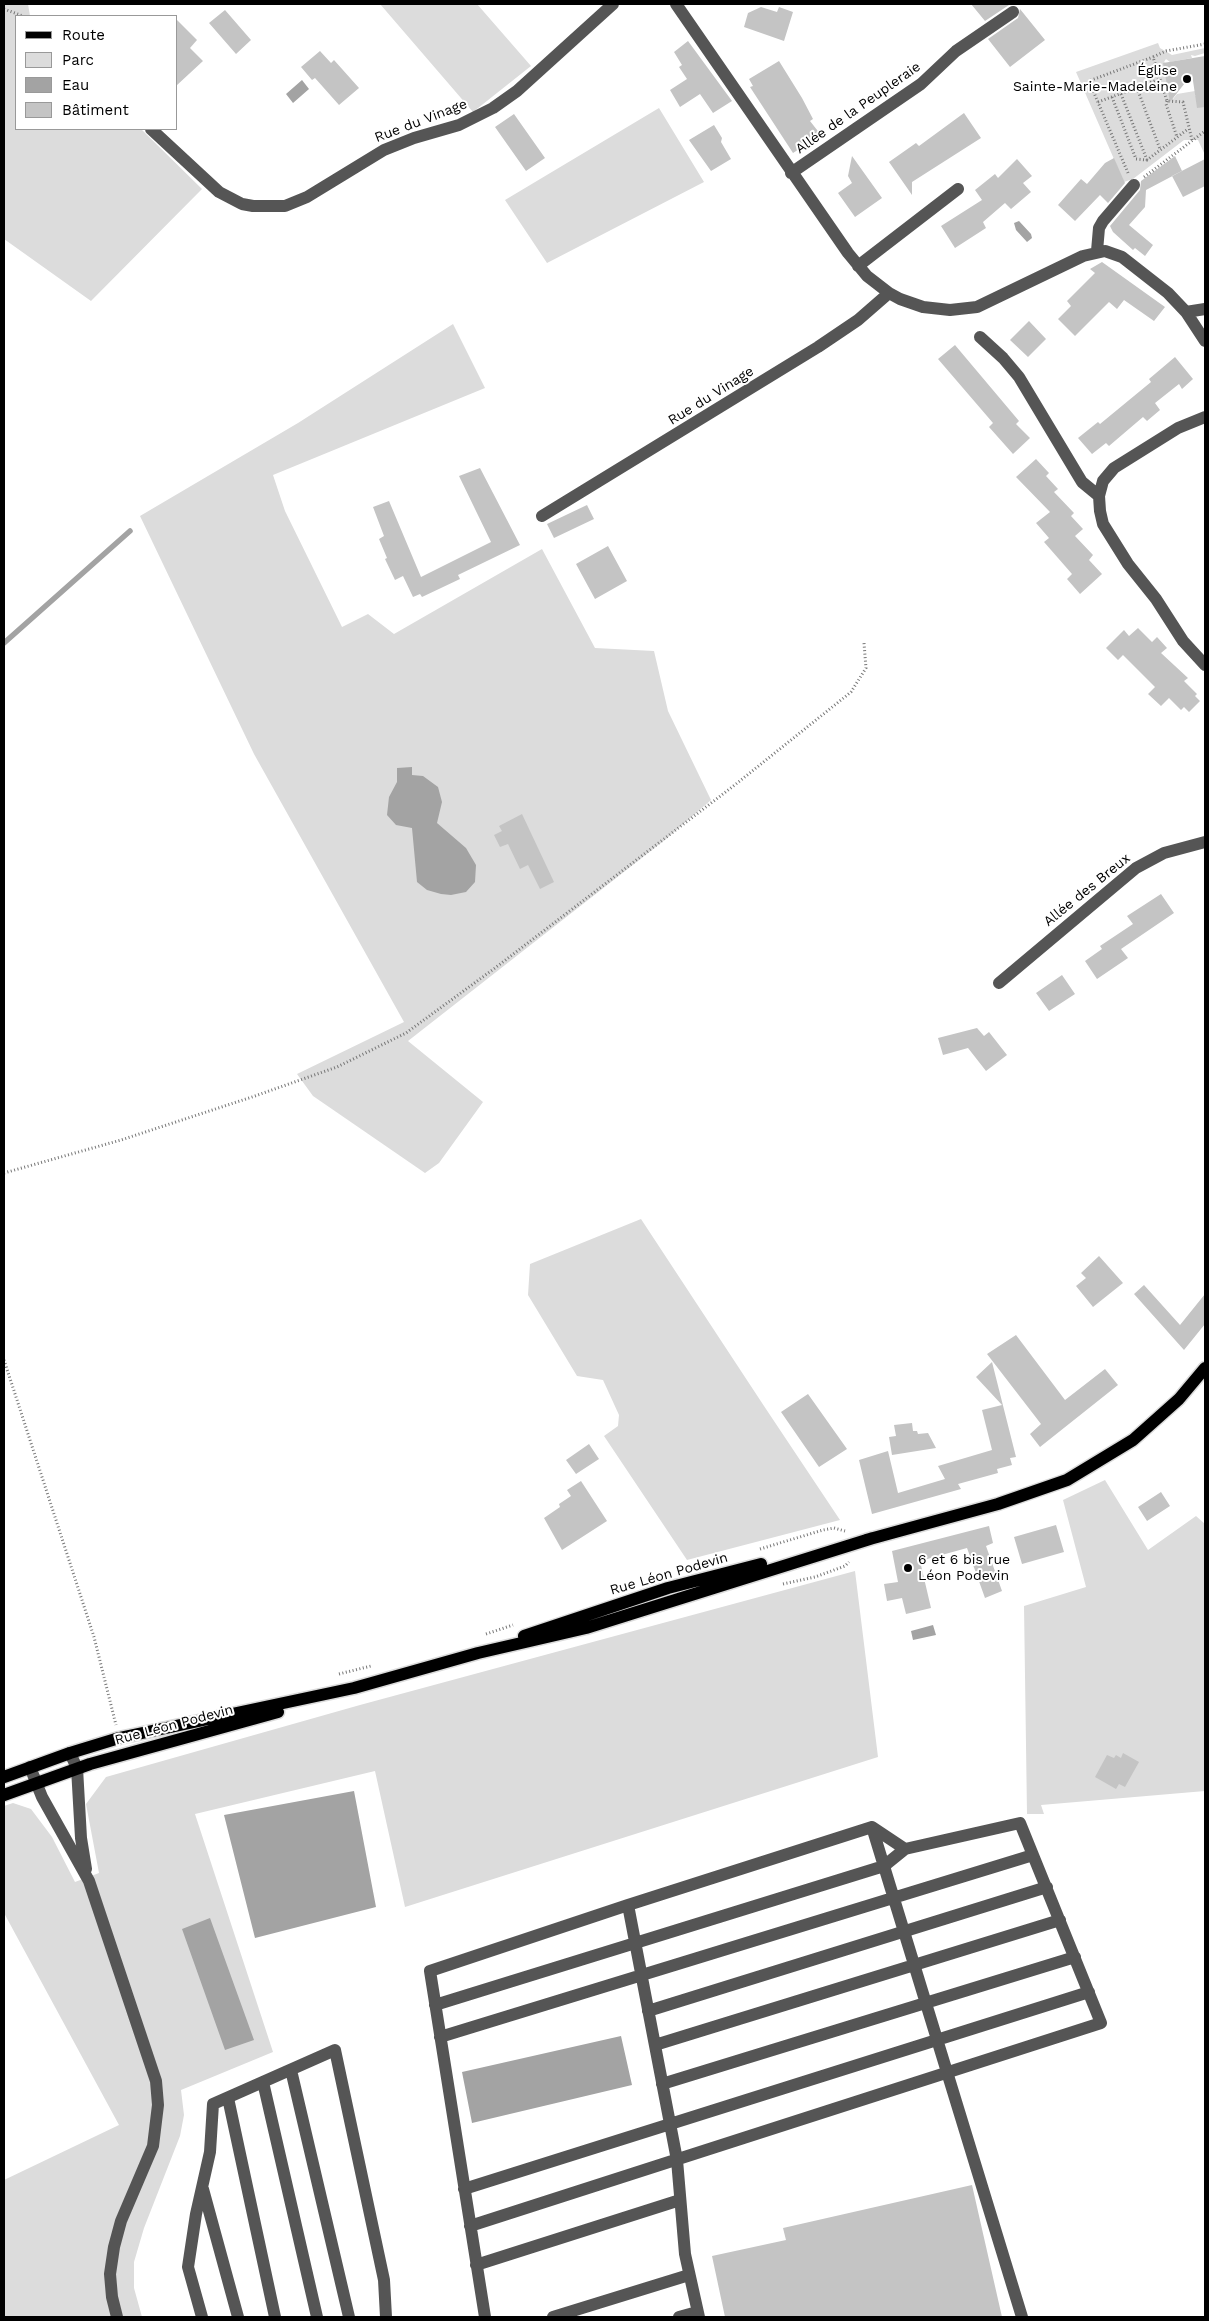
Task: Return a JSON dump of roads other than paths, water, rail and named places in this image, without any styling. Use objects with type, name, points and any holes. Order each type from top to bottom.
[{"type":"main road","name":"Rue Léon Podevin","points":[[4,1795],[77,1768],[218,1730],[354,1688],[478,1653],[586,1628],[873,1538],[963,1514],[1054,1486],[1102,1461],[1133,1440],[1162,1415],[1205,1368]]},
{"type":"main road","name":"Rue Léon Podevin","points":[[4,1777],[70,1753],[119,1738],[354,1688]]},
{"type":"street","name":"Rue du Vinage","points":[[152,130],[220,192],[242,204],[285,206],[307,197],[384,150],[414,138],[459,125],[494,108],[518,91],[613,4]]},
{"type":"street","points":[[676,4],[791,173],[858,266],[889,294],[923,307],[950,310],[977,307],[1097,251],[1105,251],[1122,257],[1168,293],[1186,312],[1205,340]]},
{"type":"street","name":"Allée de la Peupleraie","points":[[791,173],[921,84],[956,51],[1013,12]]},
{"type":"street","points":[[1097,251],[1099,228],[1134,185]]},
{"type":"street","points":[[858,266],[958,189]]},
{"type":"street","name":"Rue du Vinage","points":[[542,516],[845,330],[889,294]]},
{"type":"street","points":[[1186,312],[1205,309]]},
{"type":"street","points":[[980,337],[1004,358],[1019,377],[1082,482],[1099,496]]},
{"type":"street","points":[[1205,418],[1178,428],[1114,468],[1104,481],[1099,496],[1100,511],[1104,524],[1128,564],[1156,599],[1183,641],[1205,665]]},
{"type":"street","name":"Allée des Breux","points":[[999,983],[1136,868],[1164,853],[1205,842]]},
{"type":"street","points":[[70,1753],[77,1768],[81,1838],[88,1881],[156,2082],[158,2105],[153,2146],[121,2221],[114,2247],[110,2274],[112,2297],[117,2317]]},
{"type":"street","points":[[30,1767],[35,1783],[88,1881]]},
{"type":"street","points":[[435,2005],[884,1866],[905,1850],[1020,1823],[1101,2023],[470,2226]]},
{"type":"street","points":[[872,1828],[905,1850]]},
{"type":"street","points":[[872,1828],[1022,2317]]},
{"type":"street","points":[[485,2317],[430,1971],[628,1905],[872,1828]]},
{"type":"street","points":[[440,2037],[1033,1855]]},
{"type":"street","points":[[648,2011],[1047,1888]]},
{"type":"street","points":[[628,1905],[677,2160],[685,2254],[698,2314],[679,2317]]},
{"type":"street","points":[[655,2045],[1060,1920]]},
{"type":"street","points":[[662,2084],[1075,1957]]},
{"type":"street","points":[[464,2189],[1089,1992]]},
{"type":"street","points":[[202,2317],[188,2267],[196,2214],[210,2152],[213,2104],[336,2050],[384,2280],[386,2317]]},
{"type":"street","points":[[291,2070],[349,2317]]},
{"type":"street","points":[[263,2082],[317,2317]]},
{"type":"street","points":[[228,2098],[275,2317]]},
{"type":"street","points":[[202,2187],[238,2317]]},
{"type":"street","points":[[476,2265],[680,2200]]},
{"type":"street","points":[[554,2317],[689,2274]]},
{"type":"water","points":[[302,80],[309,89],[293,103],[286,94]]},
{"type":"water","points":[[1019,221],[1031,234],[1032,238],[1027,242],[1016,230],[1014,223]]},
{"type":"water","points":[[412,767],[412,775],[423,776],[438,787],[442,802],[437,823],[466,848],[476,865],[475,882],[466,892],[451,895],[441,894],[427,890],[417,882],[412,828],[396,825],[387,815],[389,797],[397,782],[397,768]]},
{"type":"water","points":[[933,1625],[936,1635],[913,1640],[911,1631]]},
{"type":"water","points":[[354,1791],[376,1907],[255,1938],[224,1815]]},
{"type":"water","points":[[210,1918],[254,2040],[225,2050],[182,1929]]},
{"type":"water","points":[[621,2036],[632,2085],[472,2123],[462,2072]]},
{"type":"waterway","points":[[4,643],[130,531]]},
{"type":"place","name":"Église Sainte-Marie-Madeleine","points":[[1187,79]]},
{"type":"place","name":"6 et 6 bis rue Léon Podevin","points":[[908,1568]]}]
